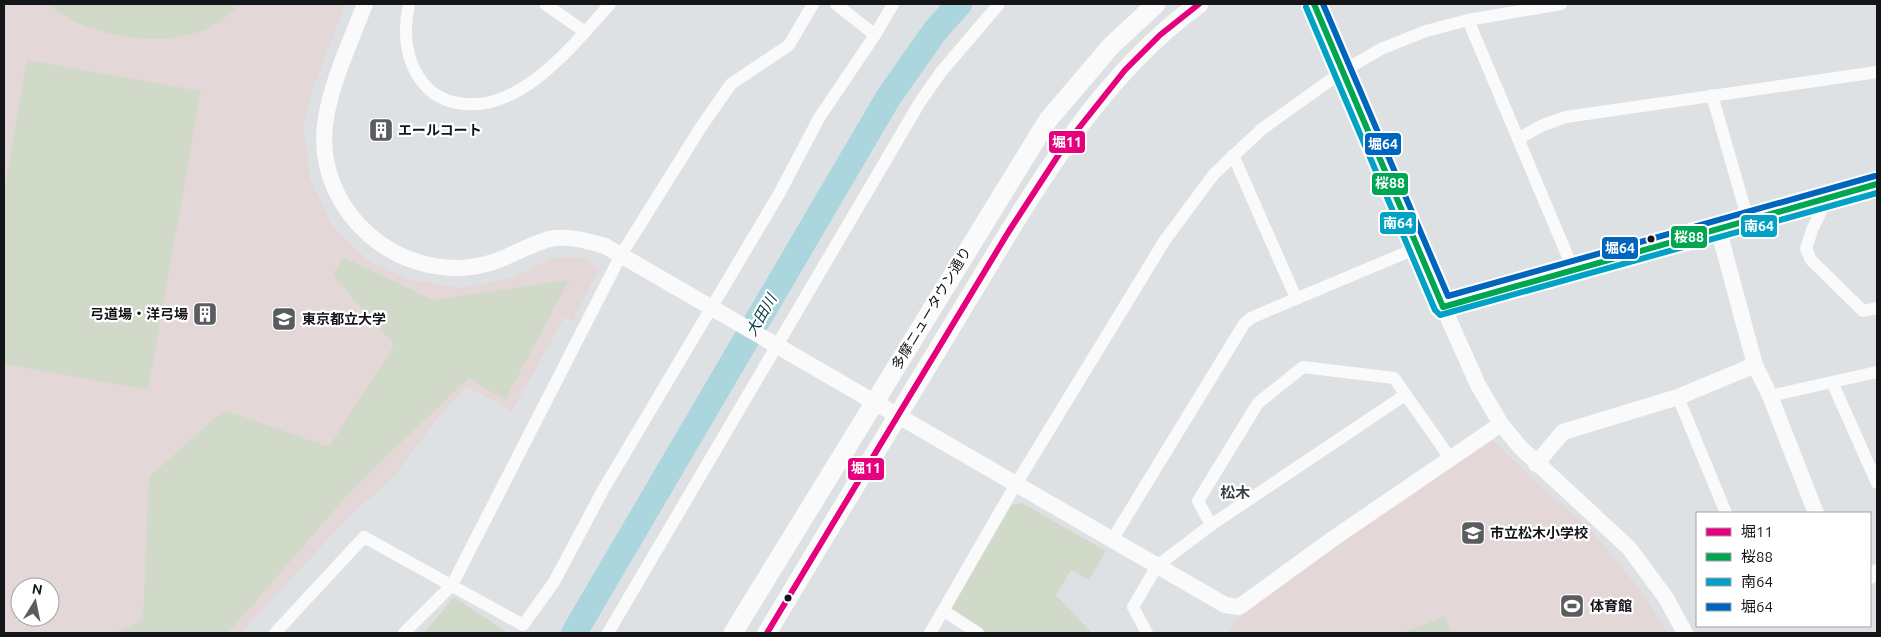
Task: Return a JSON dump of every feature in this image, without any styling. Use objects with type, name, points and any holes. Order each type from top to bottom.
[{"type":"main road","name":"多摩ニュータウン通り","points":[[733,633],[1048,120],[1111,46],[1156,4]]},
{"type":"main road","name":"多摩ニュータウン通り","points":[[767,633],[1069,139],[1108,90],[1138,58],[1199,4]]},
{"type":"street","points":[[365,4],[330,102],[324,138],[326,160],[336,192],[357,225],[382,246],[409,260],[452,269],[487,265],[550,239],[562,238],[587,241],[605,246],[1225,605],[1238,607],[1501,424]]},
{"type":"street","points":[[409,4],[406,30],[408,53],[415,74],[429,90],[448,101],[471,106],[497,101],[517,92],[560,59],[610,4]]},
{"type":"street","points":[[545,4],[585,32]]},
{"type":"street","points":[[404,633],[452,585],[621,255],[701,127],[731,84],[789,45],[813,4]]},
{"type":"street","points":[[836,4],[875,35]]},
{"type":"street","points":[[275,633],[364,536],[524,625],[554,582],[603,490],[713,308],[779,194],[819,118],[875,35],[893,4]]},
{"type":"street","points":[[608,633],[771,341],[920,102],[941,72],[999,4]]},
{"type":"street","points":[[1314,4],[1443,307],[1478,385],[1501,424],[1536,464],[1628,548],[1666,598],[1685,633]]},
{"type":"street","points":[[930,633],[944,612],[1016,484],[1165,240],[1214,174],[1233,155],[1262,129],[1343,71],[1381,49],[1426,31],[1468,20],[1561,4]]},
{"type":"street","points":[[1468,20],[1573,269]]},
{"type":"street","points":[[1518,139],[1543,125],[1566,118],[1877,72]]},
{"type":"street","points":[[1712,95],[1748,220]]},
{"type":"street","points":[[1233,155],[1296,298]]},
{"type":"street","points":[[1443,307],[1877,184]]},
{"type":"street","points":[[1827,199],[1806,249],[1812,260],[1863,311],[1877,308]]},
{"type":"street","points":[[1718,228],[1755,365],[1770,396],[1816,512]]},
{"type":"street","points":[[1112,540],[1244,324],[1251,318],[1296,298],[1417,248]]},
{"type":"street","points":[[1536,464],[1563,432],[1678,397],[1755,365]]},
{"type":"street","points":[[1211,525],[1198,501],[1258,403],[1303,367],[1394,378],[1450,458]]},
{"type":"street","points":[[1770,396],[1877,372]]},
{"type":"street","points":[[1832,382],[1877,482]]},
{"type":"street","points":[[1147,633],[1133,607],[1157,566],[1211,525],[1405,395]]},
{"type":"street","points":[[1678,397],[1726,512]]},
{"type":"street","points":[[944,612],[978,633]]},
{"type":"shaded area","name":"東京都立大学","points":[[4,4],[346,4],[313,88],[304,126],[310,178],[333,227],[370,262],[411,280],[462,288],[513,277],[551,258],[582,257],[599,268],[573,321],[564,318],[512,411],[467,387],[440,415],[393,478],[348,518],[241,633],[4,633]]},
{"type":"shaded area","name":"市立松木小学校","points":[[1493,440],[1537,483],[1590,529],[1642,592],[1667,633],[1228,633],[1238,618],[1345,538]]},
{"type":"green space","points":[[46,4],[241,4],[224,19],[205,29],[184,36],[140,39],[97,30],[72,20]]},
{"type":"green space","points":[[27,60],[201,91],[148,390],[4,364],[4,193]]},
{"type":"green space","points":[[343,257],[433,300],[569,280],[505,400],[469,378],[358,483],[228,633],[115,633],[143,620],[149,477],[224,410],[329,447],[394,345],[333,275]]},
{"type":"green space","points":[[1022,503],[1106,551],[1089,580],[1071,570],[1056,595],[1092,633],[986,633],[951,610],[1011,505]]},
{"type":"green space","points":[[454,597],[508,633],[424,633]]},
{"type":"green space","points":[[1445,616],[1452,633],[1403,633]]},
{"type":"waterway","name":"大田川","points":[[574,633],[888,98],[935,31],[959,4]]},
{"type":"transit line","name":"堀11","points":[[767,633],[1009,231],[1063,148],[1125,70],[1160,35],[1199,4]]},
{"type":"transit line","name":"桜88","points":[[1314,4],[1443,307],[1877,184]]},
{"type":"transit line","name":"堀64","points":[[1323,4],[1448,296],[1875,176]]},
{"type":"transit line","name":"南64","points":[[1306,7],[1435,310],[1440,315],[1877,193]]},
{"type":"place","name":"エールコート","points":[[381,130]]},
{"type":"place","name":"弓道場・洋弓場","points":[[205,314]]},
{"type":"place","name":"東京都立大学","points":[[284,319]]},
{"type":"place","name":"市立松木小学校","points":[[1473,533]]},
{"type":"place","name":"体育館","points":[[1572,606]]},
{"type":"district","name":"松木","points":[[1235,492]]}]
